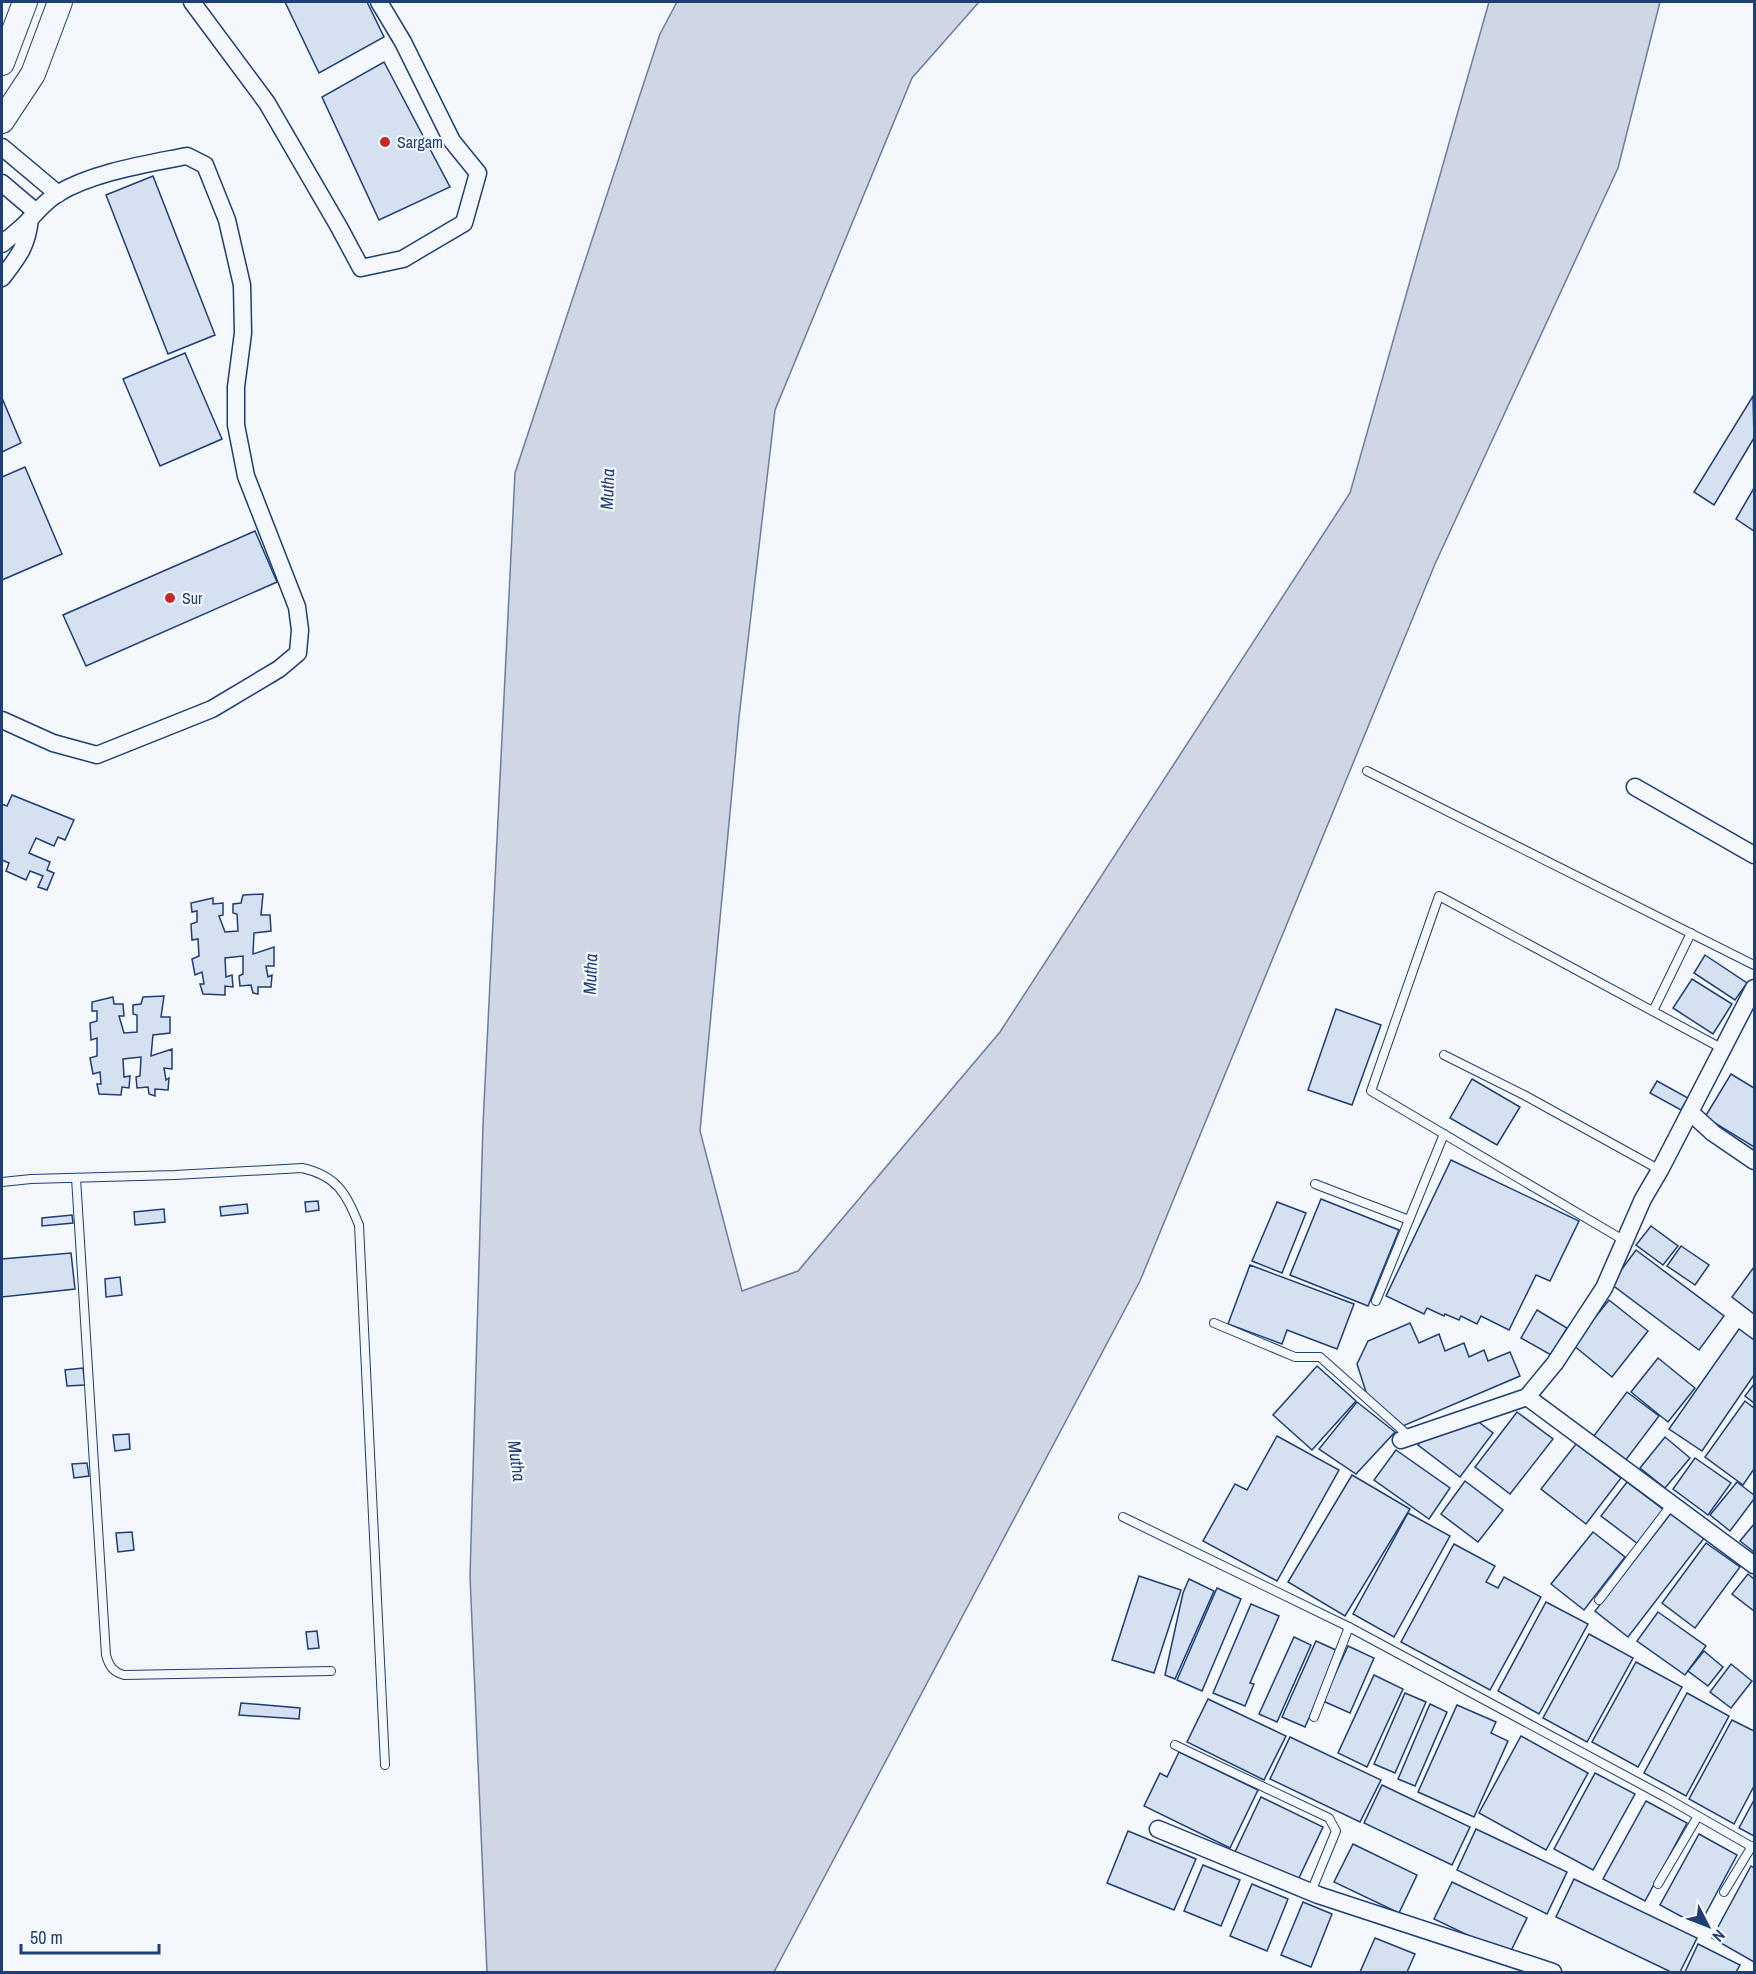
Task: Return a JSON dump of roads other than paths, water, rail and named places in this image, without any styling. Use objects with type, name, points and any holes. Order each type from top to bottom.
[{"type":"street","points":[[2,63],[25,2]]},
{"type":"street","points":[[2,121],[33,74],[60,2]]},
{"type":"street","points":[[192,2],[267,103],[361,268],[403,259],[464,223],[478,173],[452,141],[403,42],[379,2]]},
{"type":"street","points":[[2,147],[58,194]]},
{"type":"street","points":[[2,244],[32,215],[58,194],[75,185],[117,171],[188,156],[205,165],[228,220],[242,285],[243,333],[236,387],[236,424],[246,476],[297,607],[300,630],[298,653],[279,669],[212,709],[97,755],[53,743],[2,720]]},
{"type":"street","points":[[2,183],[32,215]]},
{"type":"street","points":[[2,278],[22,252],[32,215]]},
{"type":"street","points":[[1635,787],[1755,855]]},
{"type":"street","points":[[1405,1439],[1527,1397],[1555,1363],[1604,1288],[1643,1199],[1755,988]]},
{"type":"street","points":[[1690,1112],[1713,1133],[1755,1161]]},
{"type":"street","points":[[1527,1397],[1755,1565]]},
{"type":"street","points":[[1158,1829],[1311,1892],[1553,1972]]},
{"type":"lane","points":[[1367,771],[1755,965]]},
{"type":"lane","points":[[1625,1241],[1371,1090],[1439,896],[1723,1049]]},
{"type":"lane","points":[[1653,1011],[1691,933]]},
{"type":"lane","points":[[1444,1055],[1524,1095],[1660,1170]]},
{"type":"lane","points":[[1376,1301],[1444,1134]]},
{"type":"lane","points":[[2,1182],[302,1168],[318,1171],[335,1182],[349,1200],[359,1225],[385,1765]]},
{"type":"lane","points":[[76,1178],[108,1663],[113,1670],[124,1676],[331,1671]]},
{"type":"lane","points":[[1315,1184],[1409,1220]]},
{"type":"lane","points":[[1214,1323],[1295,1357],[1320,1357],[1405,1439]]},
{"type":"lane","points":[[1599,1600],[1672,1504]]},
{"type":"lane","points":[[1124,1517],[1349,1627],[1753,1847],[1724,1892]]},
{"type":"lane","points":[[1314,1717],[1349,1627]]},
{"type":"lane","points":[[1175,1745],[1329,1818],[1336,1831],[1311,1892]]},
{"type":"lane","points":[[1658,1884],[1698,1816]]},
{"type":"water","name":"Mutha","points":[[677,2],[979,2],[912,78],[775,410],[739,717],[700,1131],[742,1291],[798,1271],[1000,1032],[1350,493],[1489,2],[1660,2],[1618,168],[1435,564],[1140,1281],[774,1972],[487,1972],[470,1576],[483,1125],[515,473],[660,34]]},
{"type":"place","name":"Sargam","points":[[385,142]]},
{"type":"place","name":"Sur","points":[[170,598]]}]
